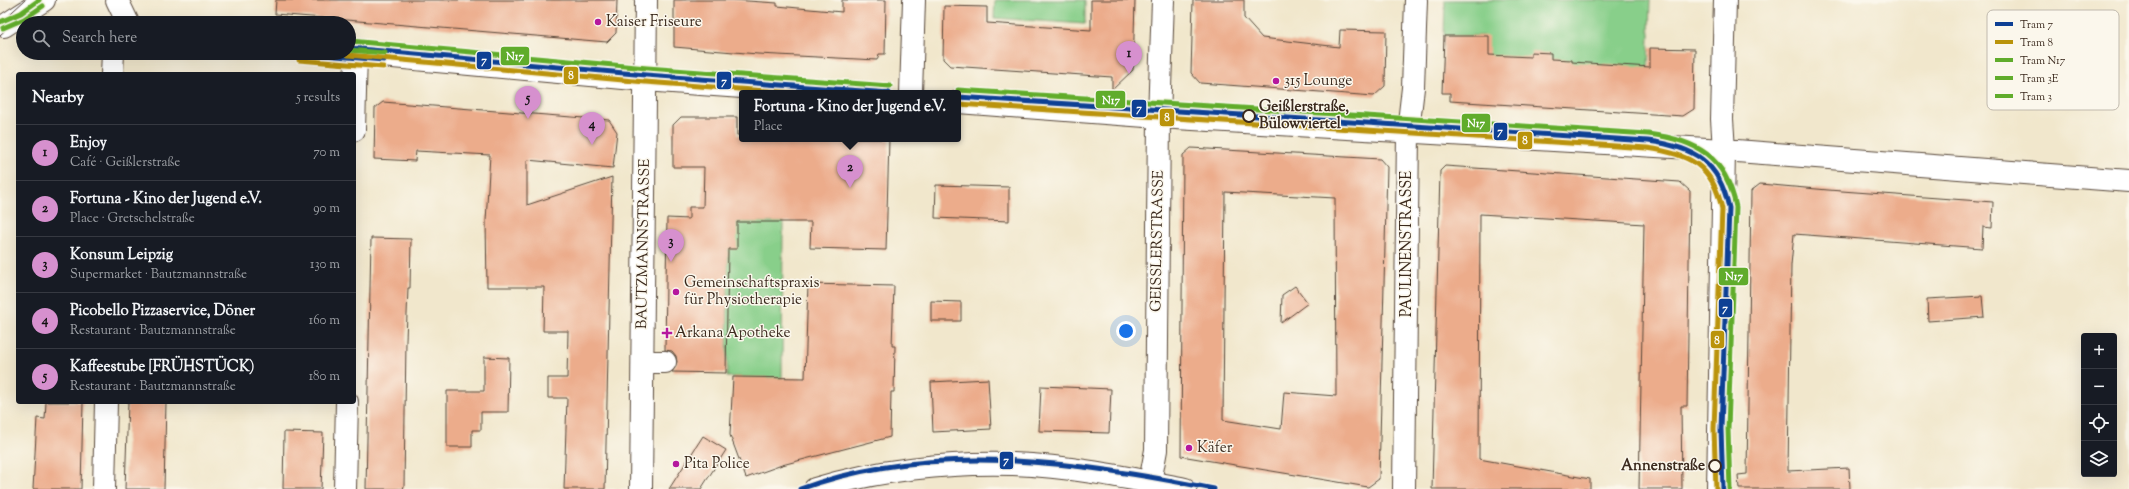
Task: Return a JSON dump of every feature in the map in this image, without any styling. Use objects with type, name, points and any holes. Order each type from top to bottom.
[{"type":"street","points":[[7,27],[25,0]]},
{"type":"street","points":[[22,16],[44,0]]},
{"type":"street","points":[[117,0],[125,16]]},
{"type":"street","name":"BAUTZMANNSTRASSE","points":[[641,489],[646,0]]},
{"type":"street","points":[[910,90],[914,0]]},
{"type":"street","name":"GEISSLERSTRASSE","points":[[1150,482],[1156,450],[1159,117],[1163,0]]},
{"type":"street","name":"PAULINENSTRASSE","points":[[1404,489],[1408,131],[1413,88],[1416,0]]},
{"type":"street","points":[[1718,489],[1724,150],[1722,119],[1725,0]]},
{"type":"street","points":[[7,27],[16,20]]},
{"type":"street","points":[[356,53],[645,80],[783,90]]},
{"type":"street","points":[[112,72],[113,60]]},
{"type":"street","points":[[352,60],[352,72]]},
{"type":"street","points":[[961,102],[1159,117],[1724,150],[2129,181]]},
{"type":"street","points":[[643,362],[665,362]]},
{"type":"street","points":[[104,489],[106,404]]},
{"type":"street","points":[[345,489],[347,404]]},
{"type":"street","points":[[815,489],[847,479],[906,469],[991,464],[1037,466],[1150,482],[1185,489]]},
{"type":"green space","points":[[995,0],[1085,0],[1085,24],[994,18]]},
{"type":"green space","points":[[1445,0],[1650,0],[1648,71],[1483,68],[1483,36],[1444,36]]},
{"type":"green space","points":[[737,222],[783,222],[782,378],[727,377],[728,249]]},
{"type":"building","points":[[276,0],[617,0],[616,33],[607,42],[356,21],[356,16],[299,16],[275,14]]},
{"type":"building","points":[[674,0],[733,0],[777,3],[777,6],[842,12],[842,0],[886,0],[885,54],[879,54],[877,60],[758,54],[674,47]]},
{"type":"building","points":[[1091,0],[1135,0],[1133,70],[1112,90],[1112,77],[950,66],[943,59],[944,6],[987,7],[987,23],[1091,30]]},
{"type":"building","points":[[1193,0],[1244,0],[1244,18],[1262,38],[1339,47],[1340,30],[1386,31],[1385,86],[1374,96],[1200,83],[1191,73]]},
{"type":"building","points":[[1444,36],[1489,36],[1489,55],[1531,57],[1531,52],[1551,53],[1551,59],[1572,60],[1572,62],[1650,67],[1650,48],[1695,49],[1694,109],[1683,116],[1450,101],[1450,93],[1442,93]]},
{"type":"building","points":[[383,102],[609,120],[617,132],[613,168],[527,160],[527,205],[612,177],[605,489],[564,489],[567,398],[548,398],[548,378],[567,378],[568,331],[543,331],[544,287],[487,287],[486,221],[490,155],[416,151],[415,161],[374,159],[375,108]]},
{"type":"building","points":[[681,117],[737,117],[737,135],[739,135],[739,142],[889,142],[886,250],[810,248],[811,222],[737,222],[737,249],[728,249],[726,373],[672,372],[677,362],[676,356],[672,351],[665,350],[667,218],[689,219],[689,207],[703,207],[704,167],[673,167],[673,125]]},
{"type":"building","points":[[1191,148],[1380,159],[1387,167],[1379,479],[1368,487],[1181,456],[1183,155]],"holes":[[[1225,192],[1335,198],[1336,396],[1284,392],[1281,429],[1223,420]]]},
{"type":"building","points":[[1445,166],[1680,182],[1690,191],[1687,406],[1681,406],[1682,489],[1639,489],[1644,224],[1480,214],[1479,459],[1590,479],[1590,489],[1432,489],[1440,171]]},
{"type":"building","points":[[1760,184],[1993,202],[1992,228],[1983,227],[1982,248],[1794,234],[1791,265],[1788,471],[1849,468],[1850,489],[1739,489],[1738,475],[1747,474],[1751,191]]},
{"type":"building","points":[[936,185],[1009,187],[1009,221],[935,218]]},
{"type":"building","points":[[371,238],[411,239],[410,288],[408,288],[406,340],[403,489],[366,489]]},
{"type":"building","points":[[808,284],[894,286],[892,346],[895,346],[894,392],[891,392],[890,437],[782,465],[746,478],[730,435],[733,377],[805,378]]},
{"type":"building","points":[[1295,286],[1308,303],[1281,323],[1282,295]]},
{"type":"building","points":[[1982,296],[1984,317],[1928,321],[1927,299]]},
{"type":"building","points":[[931,301],[961,302],[961,321],[931,321]]},
{"type":"building","points":[[484,357],[509,358],[508,412],[481,412],[481,430],[472,430],[472,447],[447,447],[447,391],[484,391]]},
{"type":"building","points":[[988,379],[991,429],[933,432],[931,382]]},
{"type":"building","points":[[1041,386],[1111,389],[1109,433],[1039,431]]},
{"type":"building","points":[[46,404],[83,404],[81,489],[33,489],[37,418],[45,419]]},
{"type":"building","points":[[128,404],[166,404],[164,489],[125,489]]},
{"type":"building","points":[[284,432],[323,433],[321,489],[283,489]]},
{"type":"building","points":[[703,436],[726,450],[701,489],[669,489]]},
{"type":"tram line","points":[[0,23],[25,0]]},
{"type":"tram line","points":[[21,16],[39,0]]},
{"type":"tram line","name":"3E","points":[[0,22],[21,13],[39,0]]},
{"type":"tram line","name":"3","points":[[28,16],[43,6]]},
{"type":"tram line","points":[[0,35],[16,21]]},
{"type":"tram line","name":"3","points":[[3,28],[16,22]]},
{"type":"tram line","name":"N17","points":[[356,42],[647,68],[890,86]]},
{"type":"tram line","name":"7","points":[[356,49],[646,75],[848,90]]},
{"type":"tram line","name":"N17","points":[[356,51],[385,53]]},
{"type":"tram line","name":"8","points":[[356,56],[645,82],[753,90]]},
{"type":"tram line","name":"7","points":[[356,58],[384,60]]},
{"type":"tram line","name":"8","points":[[299,60],[383,67]]},
{"type":"tram line","name":"N17","points":[[961,90],[1648,134],[1681,141],[1695,147],[1707,154],[1725,175],[1736,207],[1728,429],[1730,489]]},
{"type":"tram line","name":"7","points":[[961,97],[1648,141],[1679,147],[1691,152],[1702,159],[1719,179],[1725,192],[1729,208],[1721,429],[1723,489]]},
{"type":"tram line","name":"8","points":[[961,104],[1647,148],[1687,158],[1697,164],[1712,182],[1718,194],[1722,209],[1714,429],[1716,489]]},
{"type":"tram line","name":"7","points":[[800,489],[851,474],[902,465],[954,460],[1006,460],[1059,464],[1163,479],[1214,489]]},
{"type":"place","name":"Kaiser Friseure","points":[[598,22]]},
{"type":"place","name":"Enjoy","points":[[1129,74]]},
{"type":"place","name":"315 Lounge","points":[[1276,81]]},
{"type":"place","name":"Geißlerstraße, Bülowviertel","points":[[1249,116]]},
{"type":"place","name":"Kaffeestube [FRÜHSTÜCK)","points":[[528,119]]},
{"type":"place","name":"Picobello Pizzaservice, Döner","points":[[592,145]]},
{"type":"place","name":"Fortuna - Kino der Jugend e.V.","points":[[850,188]]},
{"type":"place","name":"Konsum Leipzig","points":[[671,262]]},
{"type":"place","name":"Gemeinschaftspraxis für Physiotherapie","points":[[676,292]]},
{"type":"place","name":"Arkana Apotheke","points":[[667,333]]},
{"type":"place","name":"Käfer","points":[[1189,448]]},
{"type":"place","name":"Pita Police","points":[[676,464]]},
{"type":"place","name":"Annenstraße","points":[[1715,466]]}]
